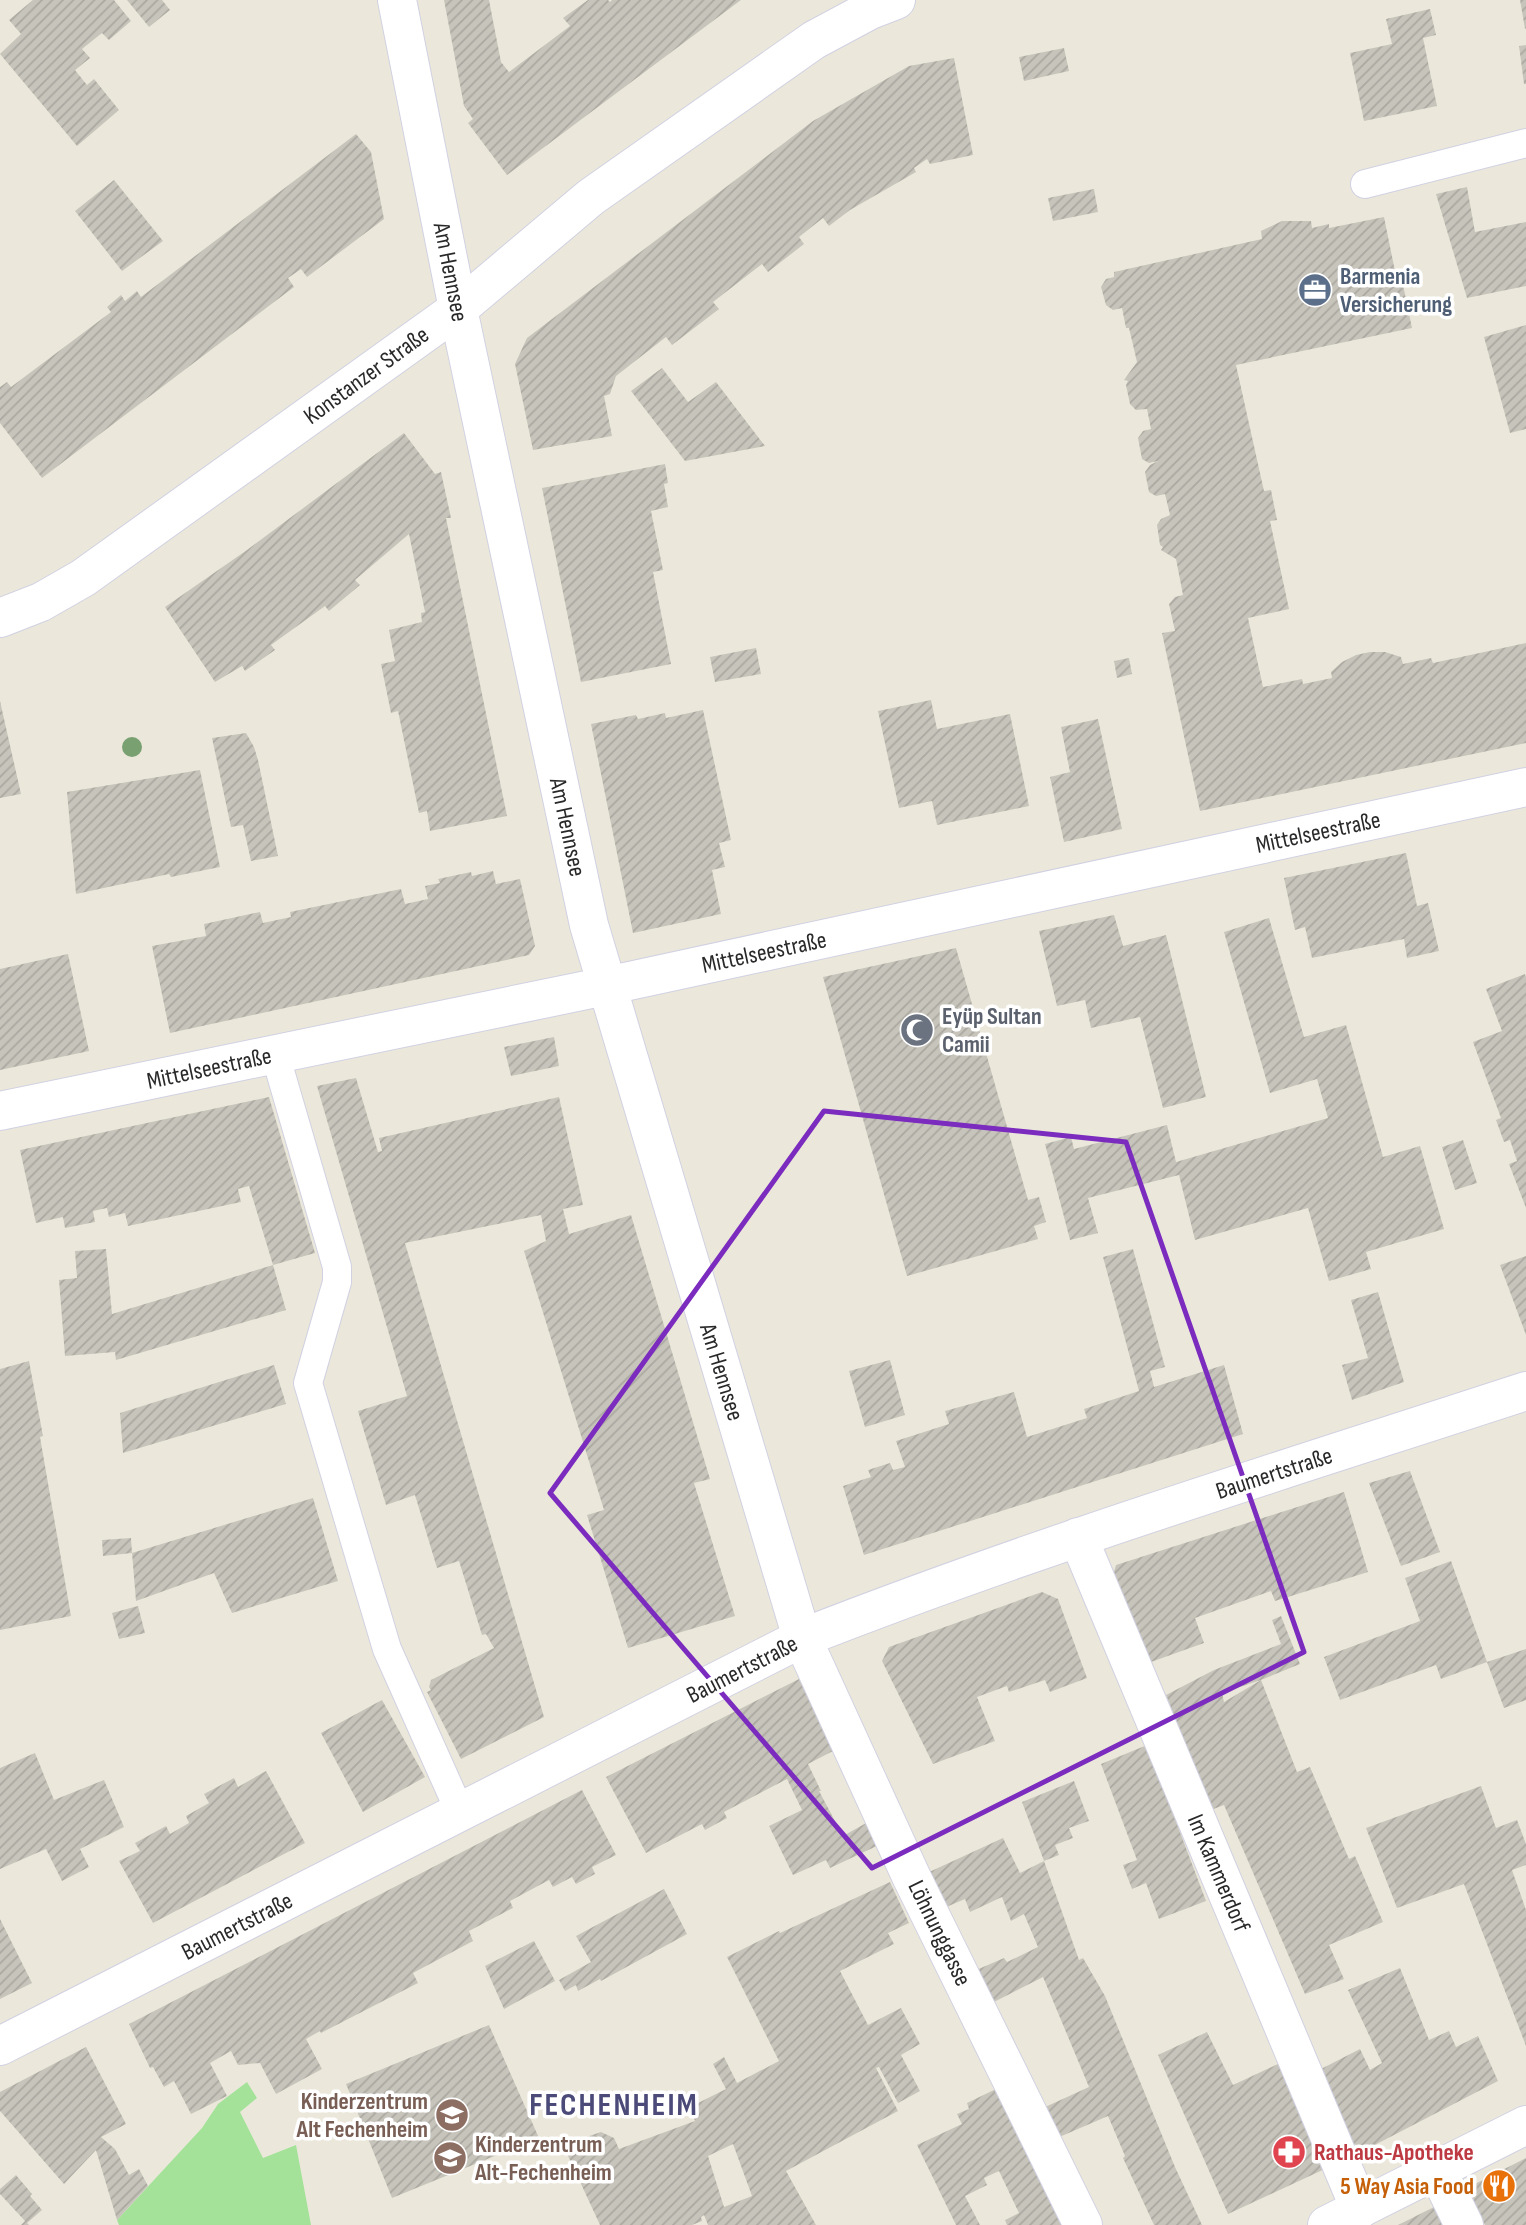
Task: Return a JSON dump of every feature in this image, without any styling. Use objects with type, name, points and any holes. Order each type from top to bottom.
[{"type":"street","name":"Am Hennsee","points":[[397,0],[458,309],[589,925],[802,1638]]},
{"type":"street","name":"Konstanzer Straße","points":[[0,618],[41,602],[83,578],[458,309],[591,197],[814,40],[870,10],[896,0]]},
{"type":"street","name":"Mittelseestraße","points":[[0,1111],[606,986],[1526,788]]},
{"type":"street","name":"Baumertstraße","points":[[0,2046],[802,1638],[1078,1537],[1526,1391]]},
{"type":"street","name":"Im Kammerdorf","points":[[1078,1537],[1344,2217]]},
{"type":"street","name":"Löhnunggasse","points":[[802,1638],[911,1876],[1083,2225]]},
{"type":"street","points":[[1344,2217],[1526,2125]]},
{"type":"street","points":[[1437,2169],[1464,2225]]},
{"type":"lane","points":[[1366,184],[1526,143]]},
{"type":"lane","points":[[275,1054],[337,1267],[337,1282],[308,1383],[387,1649],[460,1812]]},
{"type":"highlighted area","points":[[824,1111],[1126,1142],[1304,1652],[872,1868],[550,1493]]},
{"type":"green space","points":[[247,2082],[257,2098],[240,2112],[263,2158],[296,2145],[311,2225],[119,2225],[117,2220],[202,2128],[218,2104]]},
{"type":"building","points":[[33,0],[114,0],[131,21],[109,40],[102,33],[82,49],[90,58],[75,70],[87,85],[94,79],[119,110],[77,146],[0,54],[21,34],[9,20]]},
{"type":"building","points":[[127,0],[162,0],[170,10],[149,27]]},
{"type":"building","points":[[444,0],[489,0],[501,62],[509,72],[570,26],[563,18],[588,0],[741,0],[507,175],[468,123],[473,119],[464,106]]},
{"type":"building","points":[[1520,0],[1526,0],[1525,29]]},
{"type":"building","points":[[1430,9],[1436,35],[1423,38],[1437,106],[1364,121],[1350,53],[1392,44],[1386,19]]},
{"type":"building","points":[[1526,45],[1526,84],[1524,84],[1519,46]]},
{"type":"building","points":[[1064,48],[1069,71],[1024,81],[1019,57]]},
{"type":"building","points":[[954,58],[973,155],[930,164],[927,159],[914,168],[916,172],[850,210],[829,226],[823,218],[799,237],[804,244],[768,272],[762,264],[713,302],[719,309],[672,345],[666,337],[616,376],[610,394],[604,396],[612,436],[533,450],[515,364],[527,338],[813,121],[909,66]]},
{"type":"building","points":[[356,134],[371,152],[384,219],[307,277],[301,269],[288,278],[294,287],[42,478],[0,423],[0,387],[7,382],[11,387],[111,312],[107,307],[121,295],[125,301],[137,291],[141,297]]},
{"type":"building","points":[[114,180],[163,241],[122,271],[75,211]]},
{"type":"building","points":[[1467,187],[1475,232],[1526,222],[1526,286],[1467,298],[1436,194]]},
{"type":"building","points":[[1094,189],[1098,212],[1053,221],[1048,198]]},
{"type":"building","points":[[1384,217],[1397,281],[1402,280],[1412,328],[1236,365],[1264,491],[1271,490],[1277,520],[1270,521],[1289,609],[1248,618],[1263,687],[1302,679],[1303,684],[1332,678],[1331,672],[1342,662],[1370,652],[1385,652],[1401,657],[1403,664],[1431,658],[1433,663],[1526,643],[1526,743],[1200,811],[1162,633],[1175,631],[1169,604],[1175,597],[1183,595],[1176,559],[1161,550],[1163,547],[1160,545],[1157,525],[1161,519],[1170,515],[1165,494],[1156,496],[1149,492],[1145,472],[1150,465],[1158,461],[1149,463],[1142,459],[1138,438],[1143,431],[1151,429],[1147,409],[1136,410],[1130,404],[1126,385],[1128,381],[1124,380],[1137,362],[1129,328],[1126,328],[1122,308],[1113,310],[1106,305],[1101,287],[1106,279],[1114,277],[1114,272],[1262,239],[1261,231],[1282,221],[1311,221],[1312,228],[1329,224],[1329,228]]},
{"type":"building","points":[[1526,325],[1526,429],[1510,433],[1484,337]]},
{"type":"building","points":[[662,368],[688,402],[716,382],[765,446],[685,461],[631,391]]},
{"type":"building","points":[[404,433],[435,474],[441,472],[451,518],[446,518],[507,816],[430,831],[427,811],[419,813],[398,711],[391,713],[381,664],[395,661],[389,630],[422,622],[421,613],[425,612],[409,534],[355,580],[360,585],[329,611],[325,606],[271,645],[275,650],[245,671],[242,666],[215,682],[165,607],[247,550]]},
{"type":"building","points":[[665,464],[668,483],[664,484],[668,507],[651,511],[663,570],[653,572],[671,664],[581,682],[542,488]]},
{"type":"building","points":[[756,648],[761,674],[715,682],[710,657]]},
{"type":"building","points":[[1129,658],[1132,674],[1117,678],[1114,661]]},
{"type":"building","points":[[931,700],[937,729],[1010,714],[1029,806],[937,825],[932,801],[899,808],[878,711]]},
{"type":"building","points":[[0,701],[21,794],[0,798]]},
{"type":"building","points":[[703,710],[731,840],[719,843],[725,867],[712,870],[721,914],[633,933],[591,724],[636,715],[638,719],[665,713],[666,718]]},
{"type":"building","points":[[1098,719],[1122,829],[1064,842],[1050,777],[1070,772],[1061,727]]},
{"type":"building","points":[[246,733],[258,760],[278,856],[251,861],[243,825],[231,827],[212,738]]},
{"type":"building","points":[[200,770],[220,867],[171,877],[169,874],[76,894],[67,792]]},
{"type":"building","points":[[1406,853],[1417,906],[1428,903],[1439,951],[1407,958],[1404,939],[1312,958],[1305,927],[1295,930],[1284,878]]},
{"type":"building","points":[[493,871],[496,884],[520,879],[535,946],[529,955],[170,1033],[152,946],[206,936],[204,924],[260,912],[263,923],[291,917],[290,912],[401,889],[405,904],[428,899],[425,886],[440,883],[438,879],[471,872],[472,876]]},
{"type":"building","points":[[1114,915],[1123,946],[1166,935],[1206,1097],[1163,1108],[1140,1017],[1091,1028],[1085,1000],[1057,1006],[1039,931]]},
{"type":"building","points":[[1269,918],[1304,1037],[1346,1025],[1383,1157],[1420,1146],[1444,1229],[1366,1252],[1371,1269],[1329,1281],[1308,1208],[1195,1240],[1179,1175],[1088,1198],[1098,1233],[1070,1240],[1045,1144],[1071,1137],[1074,1149],[1167,1125],[1176,1162],[1328,1118],[1317,1079],[1270,1093],[1224,932]]},
{"type":"building","points":[[956,948],[1028,1200],[1039,1197],[1046,1222],[1034,1226],[1038,1239],[907,1276],[823,977]]},
{"type":"building","points":[[68,954],[89,1051],[0,1070],[0,969]]},
{"type":"building","points":[[1525,974],[1526,1208],[1509,1164],[1517,1161],[1510,1140],[1504,1142],[1496,1120],[1501,1118],[1473,1042],[1502,1031],[1486,989]]},
{"type":"building","points":[[554,1037],[559,1066],[511,1076],[504,1047]]},
{"type":"building","points":[[356,1078],[378,1152],[382,1151],[379,1138],[559,1097],[583,1205],[563,1209],[569,1234],[631,1215],[710,1479],[694,1483],[735,1616],[628,1648],[587,1515],[604,1510],[524,1251],[546,1241],[541,1215],[405,1243],[544,1717],[461,1759],[427,1692],[431,1690],[431,1680],[494,1648],[486,1634],[482,1635],[459,1561],[437,1568],[415,1495],[386,1505],[358,1411],[407,1396],[317,1086]]},
{"type":"building","points":[[269,1097],[315,1253],[273,1265],[249,1186],[238,1189],[241,1202],[128,1226],[125,1213],[109,1217],[107,1208],[93,1211],[95,1222],[65,1228],[63,1217],[36,1223],[20,1150]]},
{"type":"building","points":[[1463,1140],[1477,1183],[1455,1190],[1442,1147]]},
{"type":"building","points":[[106,1249],[112,1314],[273,1265],[286,1310],[116,1360],[115,1352],[65,1356],[59,1280],[77,1278],[75,1251]]},
{"type":"building","points":[[1133,1249],[1165,1367],[1150,1371],[1154,1387],[1224,1365],[1243,1434],[864,1555],[843,1486],[871,1477],[868,1470],[890,1463],[893,1470],[905,1467],[896,1441],[949,1424],[945,1411],[1014,1392],[1027,1437],[1087,1418],[1084,1409],[1139,1391],[1103,1257]]},
{"type":"building","points":[[1526,1256],[1526,1335],[1500,1265]]},
{"type":"building","points":[[1378,1292],[1404,1382],[1352,1400],[1342,1365],[1368,1358],[1351,1300]]},
{"type":"building","points":[[890,1360],[905,1415],[865,1427],[849,1371]]},
{"type":"building","points":[[29,1361],[71,1616],[0,1630],[0,1369]]},
{"type":"building","points":[[274,1365],[286,1404],[123,1453],[120,1413]]},
{"type":"building","points":[[1410,1471],[1440,1552],[1401,1566],[1369,1483]]},
{"type":"building","points":[[1344,1492],[1368,1572],[1275,1601],[1271,1591],[1195,1618],[1204,1643],[1151,1662],[1113,1575],[1116,1565]]},
{"type":"building","points":[[313,1498],[338,1581],[232,1613],[214,1573],[136,1601],[132,1553]]},
{"type":"building","points":[[131,1538],[132,1553],[103,1556],[102,1540]]},
{"type":"building","points":[[1451,1561],[1487,1662],[1441,1679],[1436,1665],[1340,1700],[1324,1657],[1420,1621],[1405,1578]]},
{"type":"building","points":[[1042,1592],[1058,1599],[1087,1678],[1050,1692],[1045,1680],[1009,1692],[1007,1686],[977,1697],[995,1741],[933,1764],[882,1661],[889,1647]]},
{"type":"building","points":[[138,1606],[145,1633],[119,1639],[112,1613]]},
{"type":"building","points":[[1281,1616],[1300,1664],[1261,1680],[1297,1772],[1310,1767],[1349,1859],[1355,1856],[1383,1922],[1329,1945],[1344,1979],[1305,1994],[1224,1805],[1211,1810],[1166,1695],[1214,1670],[1281,1644],[1272,1620]],"holes":[[[1261,1680],[1224,1702],[1222,1693]]]},
{"type":"building","points":[[1526,1649],[1526,1700],[1504,1708],[1487,1662]]},
{"type":"building","points":[[799,1679],[833,1751],[808,1764],[819,1791],[843,1836],[868,1822],[879,1845],[830,1868],[826,1860],[793,1875],[769,1826],[802,1810],[787,1779],[724,1812],[727,1818],[705,1830],[702,1824],[646,1853],[606,1777]]},
{"type":"building","points":[[382,1700],[425,1777],[363,1812],[321,1733]]},
{"type":"building","points":[[1147,1745],[1206,1901],[1159,1919],[1146,1883],[1132,1889],[1123,1865],[1137,1860],[1101,1764]]},
{"type":"building","points":[[35,1753],[54,1800],[104,1780],[124,1827],[80,1849],[89,1867],[62,1881],[46,1849],[0,1869],[0,1768]]},
{"type":"building","points":[[266,1771],[305,1843],[153,1923],[119,1861],[140,1851],[135,1843],[166,1826],[170,1834],[189,1823],[186,1816],[209,1803],[204,1794],[234,1778],[238,1787]]},
{"type":"building","points":[[1074,1781],[1089,1821],[1069,1828],[1073,1838],[1055,1845],[1059,1855],[1044,1861],[1022,1802]]},
{"type":"building","points":[[1481,1786],[1496,1828],[1517,1820],[1526,1844],[1526,1865],[1512,1870],[1526,1910],[1526,2046],[1464,1884],[1397,1908],[1366,1828]]},
{"type":"building","points":[[582,1790],[616,1855],[592,1867],[595,1874],[576,1884],[572,1877],[553,1887],[549,1880],[510,1901],[513,1908],[469,1931],[473,1941],[413,1973],[418,1983],[306,2039],[322,2069],[276,2094],[260,2063],[238,2065],[231,2051],[210,2063],[227,2096],[191,2114],[174,2081],[164,2087],[153,2067],[150,2068],[129,2024]]},
{"type":"building","points":[[1003,1838],[1020,1873],[1044,1861],[1079,1960],[1083,1958],[1105,1996],[1175,2167],[1202,2225],[1154,2225],[1123,2158],[1125,2156],[1108,2116],[1057,2138],[1043,2108],[1089,2087],[1043,1977],[990,2004],[974,1971],[1004,1958],[1007,1962],[1038,1947],[1024,1914],[1011,1921],[1002,1897],[970,1912],[965,1899],[944,1908],[927,1873]]},
{"type":"building","points":[[890,1882],[909,1923],[888,1933],[894,1944],[840,1971],[868,2025],[901,2008],[920,2044],[901,2055],[920,2091],[898,2103],[879,2067],[876,2068],[898,2111],[786,2171],[816,2225],[708,2225],[704,2215],[701,2217],[702,2221],[692,2225],[600,2225],[563,2145],[601,2132],[614,2138],[619,2149],[695,2121],[690,2107],[726,2089],[713,2064],[724,2057],[737,2083],[779,2061],[727,1957],[779,1931],[780,1933]],"holes":[[[733,2144],[752,2196],[724,2207],[708,2156]]]},
{"type":"building","points":[[664,1889],[687,1934],[601,1981],[600,1979],[578,1991],[576,1985],[565,1991],[559,1980],[591,1962],[576,1936]]},
{"type":"building","points":[[0,1919],[32,1983],[0,1999]]},
{"type":"building","points":[[534,1941],[555,1981],[504,2009],[485,1966]]},
{"type":"building","points":[[1400,1968],[1429,2040],[1449,2031],[1456,2047],[1478,2036],[1498,2081],[1367,2149],[1351,2143],[1321,2069],[1360,2049],[1370,2070],[1382,2063],[1348,1990]]},
{"type":"building","points":[[489,2025],[539,2138],[392,2198],[346,2084]]},
{"type":"building","points":[[1207,2032],[1233,2085],[1280,2063],[1327,2168],[1228,2214],[1158,2055]]},
{"type":"building","points":[[86,2047],[126,2124],[101,2137],[115,2149],[129,2175],[139,2169],[148,2186],[117,2220],[96,2150],[64,2184],[0,2111],[0,2092]]},
{"type":"building","points":[[1000,2087],[1065,2225],[1007,2225],[1005,2220],[1019,2213],[999,2171],[984,2178],[987,2185],[965,2196],[980,2225],[956,2225],[917,2145],[962,2124],[957,2114],[969,2109],[967,2103]]},
{"type":"building","points":[[1526,2158],[1526,2225],[1485,2225],[1465,2189]]},
{"type":"building","points":[[16,2175],[42,2210],[27,2223],[29,2225],[21,2225],[25,2221],[0,2194],[0,2189]]},
{"type":"building","points":[[1436,2206],[1445,2225],[1398,2225]]},
{"type":"place","name":"Barmenia Versicherung","points":[[1315,290]]},
{"type":"place","name":"Eyüp Sultan Camii","points":[[917,1030]]},
{"type":"place","name":"Kinderzentrum Alt Fechenheim","points":[[452,2115]]},
{"type":"place","name":"Rathaus-Apotheke","points":[[1289,2152]]},
{"type":"place","name":"Kinderzentrum Alt-Fechenheim","points":[[450,2158]]},
{"type":"place","name":"5 Way Asia Food","points":[[1499,2186]]},
{"type":"district","name":"FECHENHEIM","points":[[614,2104]]}]
